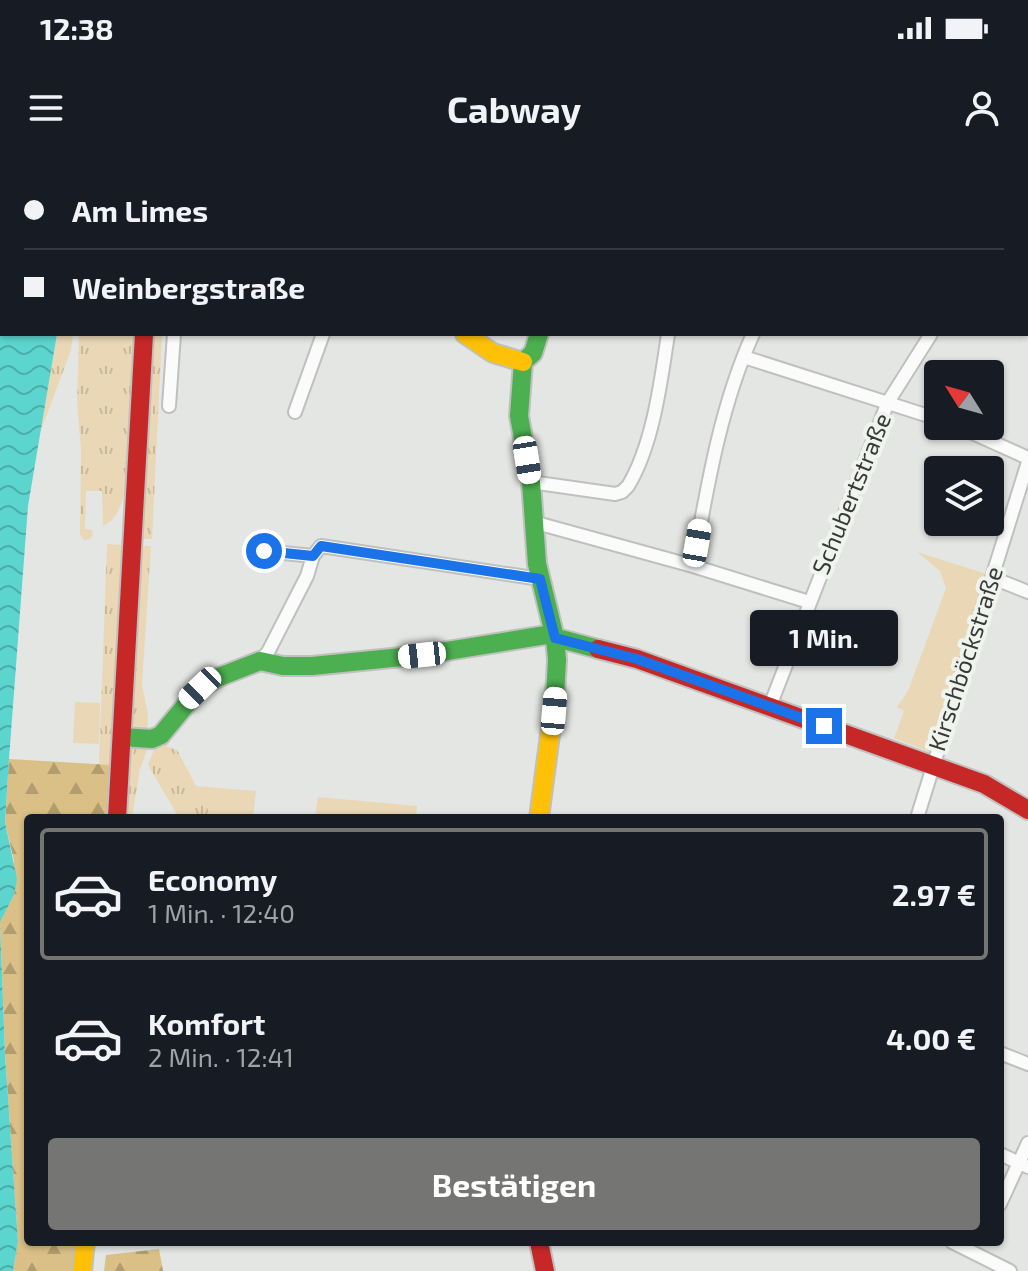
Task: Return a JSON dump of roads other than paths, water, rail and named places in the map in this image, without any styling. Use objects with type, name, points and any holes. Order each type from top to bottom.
[{"type":"street","points":[[117,814],[144,336]]},
{"type":"street","points":[[169,406],[174,336]]},
{"type":"street","points":[[295,412],[322,336]]},
{"type":"street","points":[[468,336],[493,353],[523,362]]},
{"type":"street","points":[[538,336],[533,353],[523,362],[519,416],[531,482],[540,579],[555,638],[557,660],[554,711],[540,814]]},
{"type":"street","points":[[531,482],[615,494],[628,486],[647,437],[668,336]]},
{"type":"street","points":[[693,566],[717,443],[752,336]]},
{"type":"street","name":"Schubertstraße","points":[[770,706],[888,402],[930,336]]},
{"type":"street","points":[[744,357],[924,414]]},
{"type":"street","points":[[986,440],[1028,460]]},
{"type":"street","name":"Kirschböckstraße","points":[[918,814],[1028,460]]},
{"type":"street","points":[[533,522],[809,602]]},
{"type":"street","points":[[122,737],[152,739],[161,735],[200,688],[260,661],[295,602],[313,556],[321,546],[540,579]]},
{"type":"street","points":[[264,551],[313,556]]},
{"type":"street","points":[[993,578],[1028,592]]},
{"type":"street","points":[[260,661],[283,666],[312,666],[422,655],[546,635],[637,659],[770,706],[984,784],[1028,810]]},
{"type":"street","points":[[1004,1055],[1028,1064]]},
{"type":"street","points":[[1004,1197],[1023,1165],[1028,1143]]},
{"type":"street","points":[[1004,1156],[1023,1165]]},
{"type":"street","points":[[82,1271],[85,1246]]},
{"type":"street","points":[[540,1246],[545,1271]]},
{"type":"street","points":[[980,1248],[1010,1271]]},
{"type":"water","points":[[0,336],[57,336],[28,506],[9,759],[5,822],[17,879],[14,895],[0,922]]},
{"type":"water","points":[[0,922],[5,1055],[18,1241],[13,1271],[0,1271]]}]
